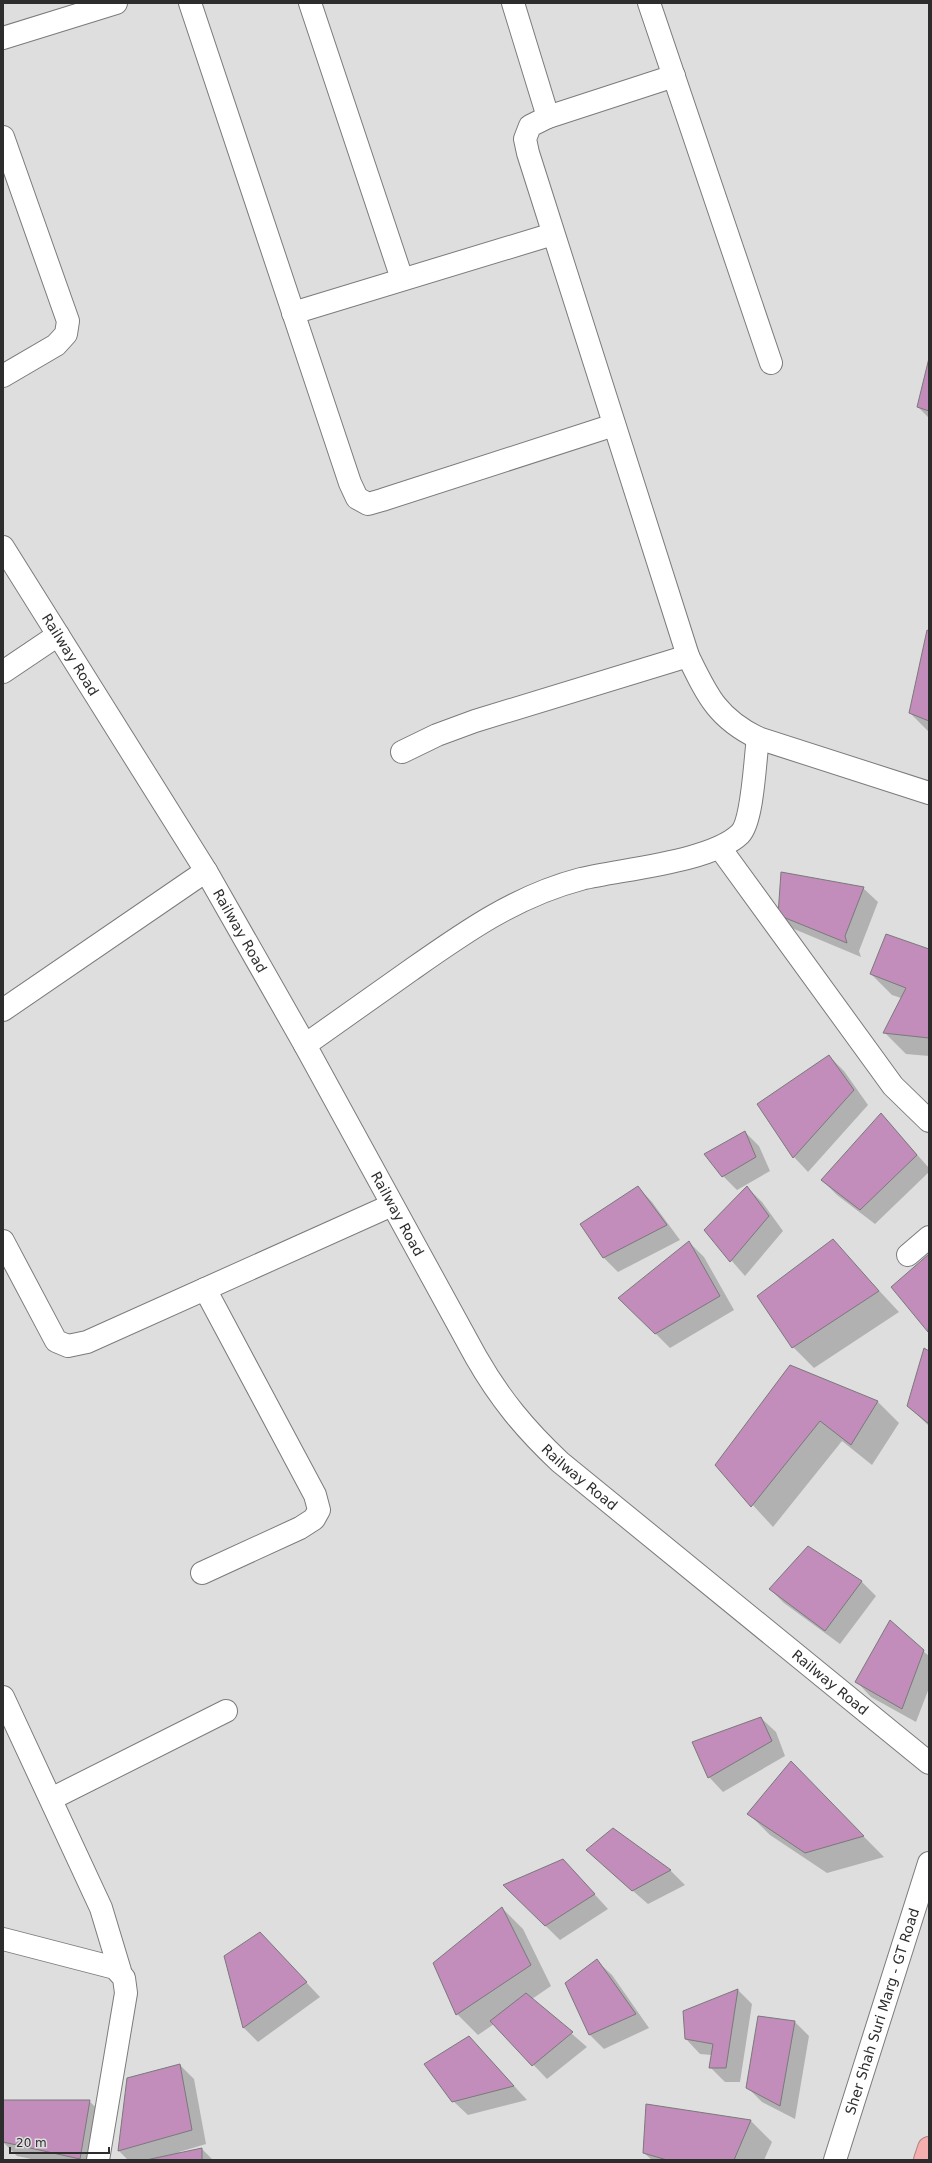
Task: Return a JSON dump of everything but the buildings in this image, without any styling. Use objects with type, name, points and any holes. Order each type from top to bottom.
[{"type":"highway","points":[[925,2160],[929,2148]]},
{"type":"street","points":[[3,38],[73,9],[116,3]]},
{"type":"street","points":[[190,3],[350,483],[357,498],[368,504],[614,425]]},
{"type":"street","points":[[310,3],[402,279]]},
{"type":"street","points":[[513,3],[548,117]]},
{"type":"street","points":[[649,3],[771,363]]},
{"type":"street","points":[[674,76],[548,117],[530,126],[525,139],[553,234],[688,656],[703,688],[718,710],[737,728],[758,738],[929,793]]},
{"type":"street","points":[[3,137],[68,321],[66,334],[56,345],[3,376]]},
{"type":"street","points":[[293,313],[553,234]]},
{"type":"street","name":"Railway Road","points":[[3,547],[206,871],[305,1046],[492,1386],[525,1428],[566,1467],[929,1763]]},
{"type":"street","points":[[3,672],[58,635]]},
{"type":"street","points":[[402,752],[437,735],[475,721],[688,656]]},
{"type":"street","points":[[305,1046],[459,936],[495,913],[533,895],[581,879],[699,854],[720,848],[740,834],[748,820],[758,738]]},
{"type":"street","points":[[720,848],[893,1086],[929,1121]]},
{"type":"street","points":[[3,1010],[206,871]]},
{"type":"street","points":[[3,1241],[56,1341],[68,1346],[87,1342],[392,1205]]},
{"type":"street","points":[[908,1254],[929,1237]]},
{"type":"street","points":[[202,1573],[300,1528],[314,1519],[319,1510],[315,1495],[205,1289]]},
{"type":"street","points":[[3,1697],[101,1908],[120,1971],[124,1978],[126,1993],[98,2160]]},
{"type":"street","points":[[51,1800],[226,1711]]},
{"type":"street","name":"Sher Shah Suri Marg - GT Road","points":[[835,2160],[929,1863]]},
{"type":"street","points":[[3,1939],[115,1968],[120,1971]]}]
